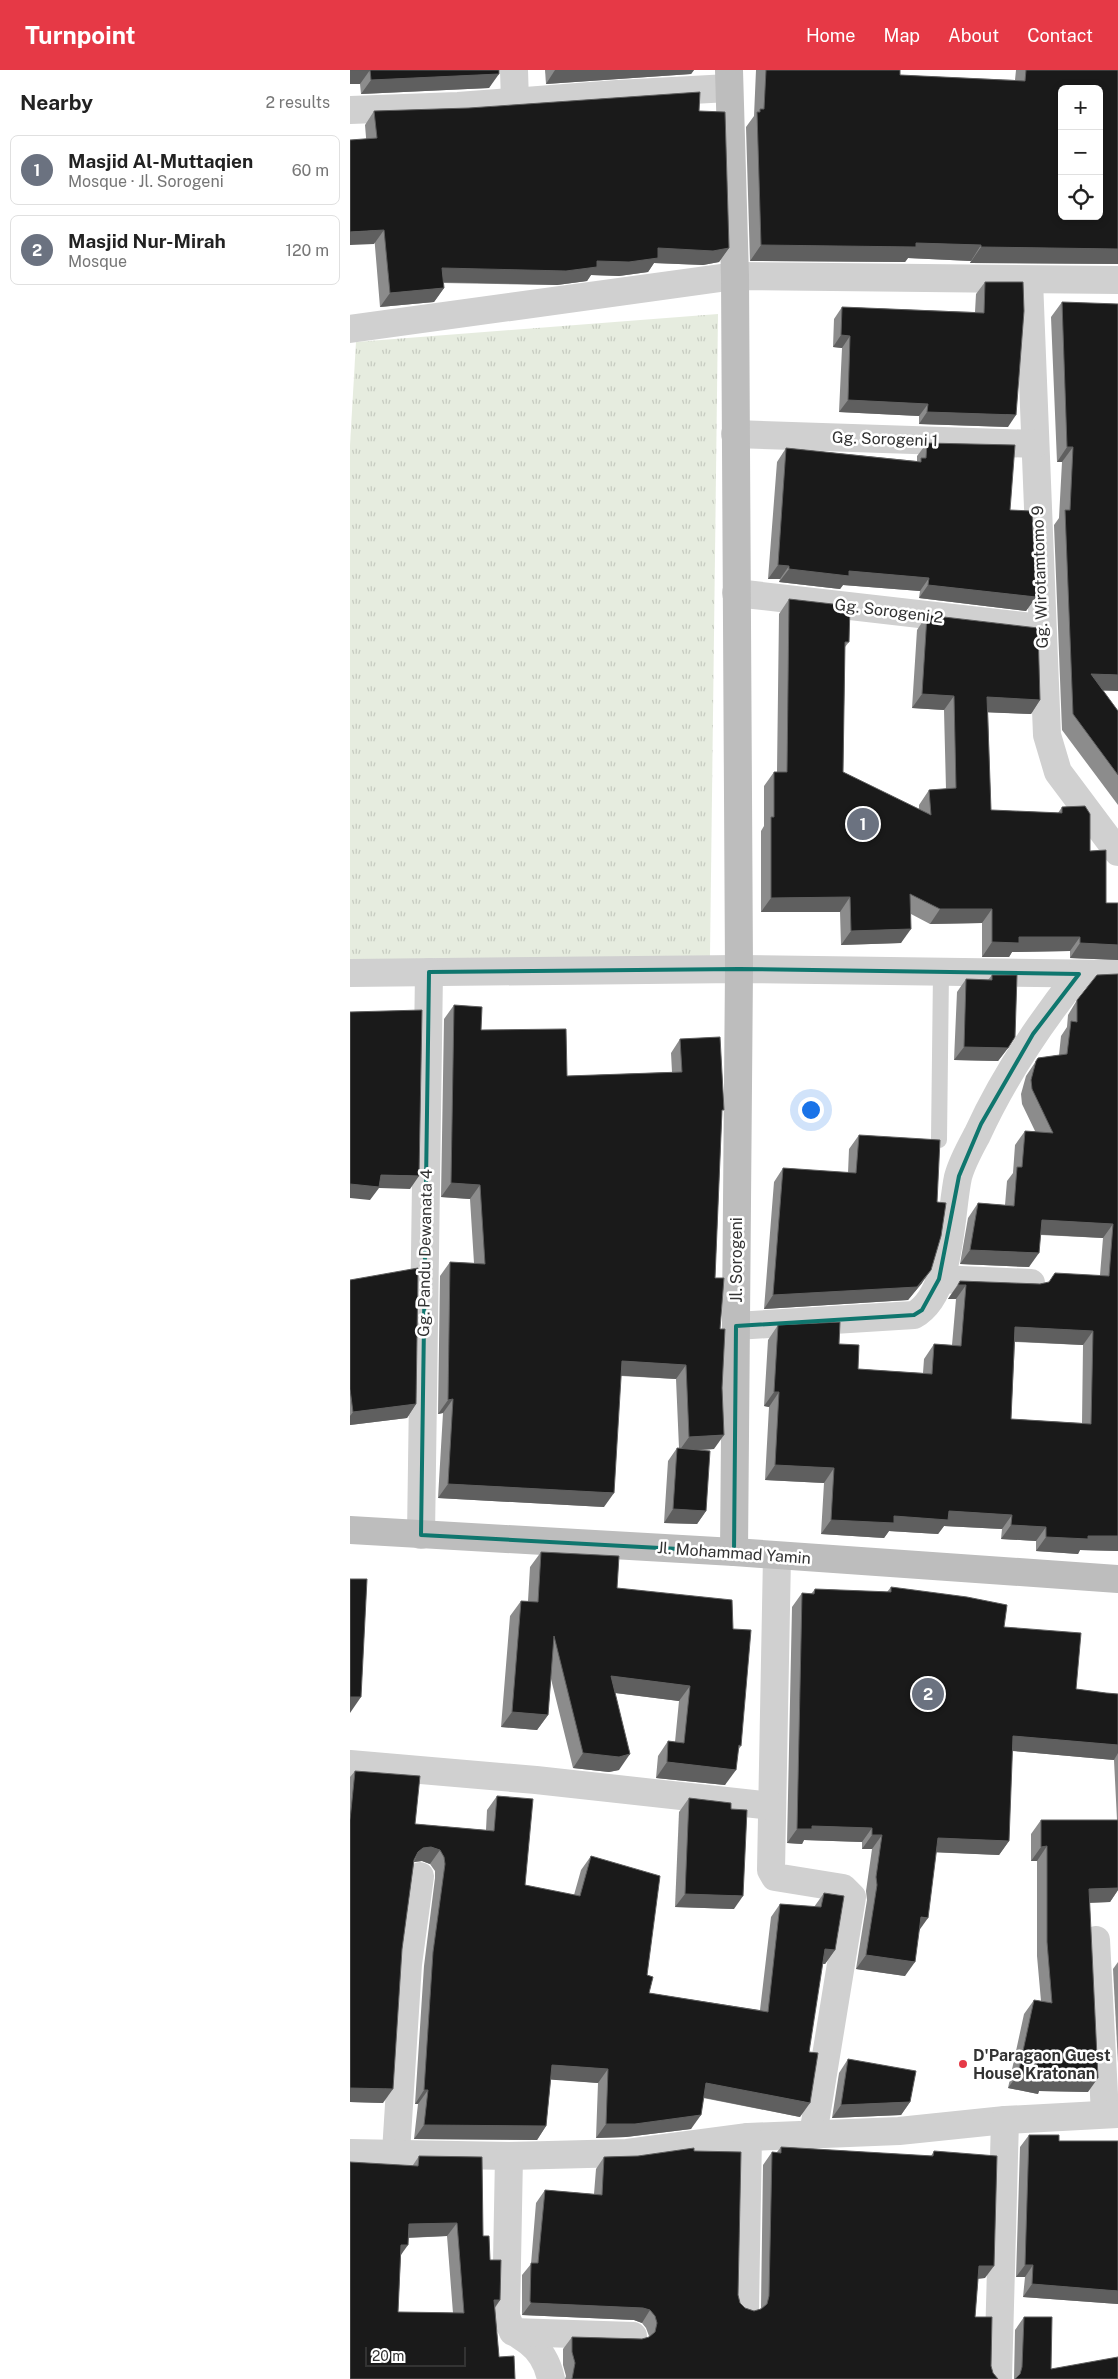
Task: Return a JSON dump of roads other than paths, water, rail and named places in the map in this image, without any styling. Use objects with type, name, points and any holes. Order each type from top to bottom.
[{"type":"street","points":[[514,70],[515,102]]},
{"type":"street","points":[[350,110],[515,102],[729,79]]},
{"type":"street","name":"Jl. Sorogeni","points":[[729,79],[735,276],[739,969],[734,1552]]},
{"type":"street","points":[[350,329],[735,276],[1118,280]]},
{"type":"street","name":"Gg. Wirotamtomo 9","points":[[1029,280],[1045,710],[1051,753],[1058,772],[1068,787],[1118,852]]},
{"type":"street","name":"Gg. Sorogeni 1","points":[[735,434],[1035,444]]},
{"type":"street","name":"Gg. Sorogeni 2","points":[[736,593],[1042,628]]},
{"type":"street","points":[[350,973],[739,969],[1118,974]]},
{"type":"street","name":"Gg. Pandu Dewanata 4","points":[[422,1534],[430,972]]},
{"type":"street","points":[[736,1326],[914,1314],[926,1306],[939,1279],[949,1241],[959,1176],[963,1164],[1008,1074],[1033,1034],[1079,974]]},
{"type":"street","points":[[939,1279],[1031,1283]]},
{"type":"street","name":"Jl. Mohammad Yamin","points":[[350,1530],[734,1552],[1118,1579]]},
{"type":"street","points":[[777,1556],[770,1865],[775,1877],[843,1888],[852,1897],[813,2135]]},
{"type":"street","points":[[350,1764],[506,1778],[772,1806]]},
{"type":"street","points":[[396,2152],[408,1964],[420,1876]]},
{"type":"street","points":[[350,2153],[396,2152],[509,2156],[627,2153],[748,2138],[899,2131],[1005,2120],[1111,2114],[1096,1940]]},
{"type":"street","points":[[998,2379],[1005,2120]]},
{"type":"street","points":[[745,2308],[748,2138]]},
{"type":"street","points":[[509,2156],[506,2316],[513,2332],[529,2342],[544,2359],[551,2379]]},
{"type":"street","points":[[513,2332],[632,2336]]},
{"type":"lane","points":[[939,1140],[941,972]]},
{"type":"place","name":"Masjid Al-Muttaqien","points":[[863,824]]},
{"type":"place","name":"Masjid Nur-Mirah","points":[[928,1694]]},
{"type":"place","name":"D'Paragaon Guest House Kratonan","points":[[963,2064]]}]
